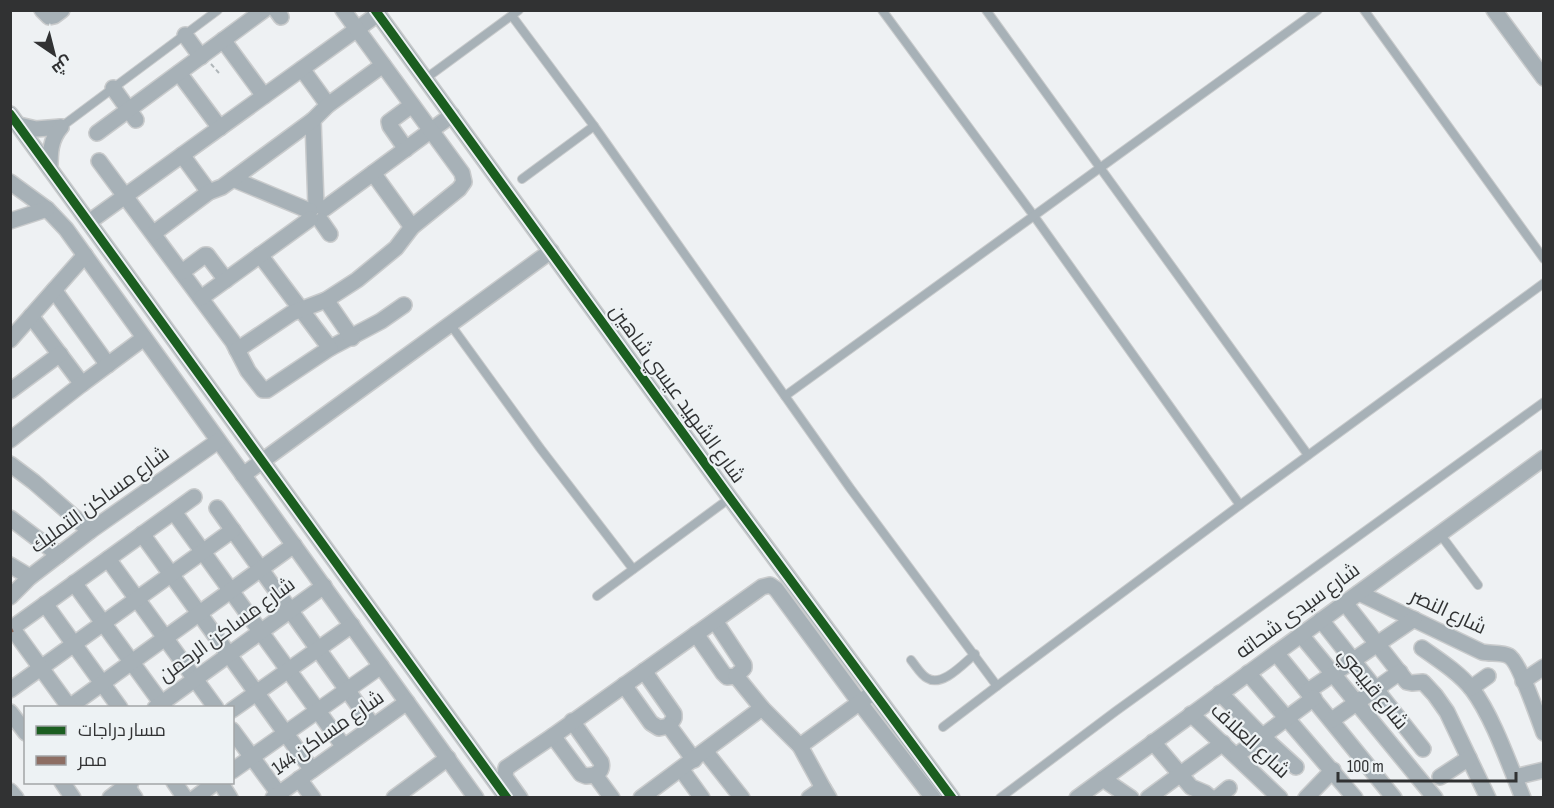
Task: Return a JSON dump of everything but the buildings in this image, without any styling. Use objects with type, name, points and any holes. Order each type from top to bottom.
[{"type":"street","points":[[42,10],[49,17],[62,10]]},
{"type":"street","points":[[97,132],[132,115],[179,73],[264,10]]},
{"type":"street","points":[[237,350],[300,309],[326,300],[357,280],[396,248],[412,227],[459,189],[464,182],[462,173],[343,10]]},
{"type":"street","points":[[1494,10],[1544,78]]},
{"type":"street","points":[[89,222],[357,30],[377,12]]},
{"type":"street","name":"شارع الشهيد عيسي شاهين","points":[[377,12],[730,498],[952,798]]},
{"type":"street","points":[[185,35],[201,57]]},
{"type":"street","points":[[223,40],[264,96]]},
{"type":"street","points":[[153,233],[209,192],[233,179],[383,65]]},
{"type":"street","points":[[302,69],[328,105]]},
{"type":"street","points":[[179,73],[220,128]]},
{"type":"street","points":[[113,88],[132,115]]},
{"type":"street","points":[[406,149],[389,122],[412,105]]},
{"type":"street","points":[[201,298],[452,115]]},
{"type":"street","points":[[15,120],[36,129],[61,127]]},
{"type":"street","points":[[15,120],[507,798]]},
{"type":"street","points":[[313,120],[316,213],[330,234]]},
{"type":"street","points":[[50,169],[51,145],[61,127]]},
{"type":"street","points":[[182,155],[209,192]]},
{"type":"street","points":[[99,161],[201,298],[262,390],[266,391],[330,348],[352,338],[404,305]]},
{"type":"street","points":[[373,173],[412,227]]},
{"type":"street","points":[[233,179],[316,213]]},
{"type":"street","points":[[10,182],[47,208],[66,229],[476,798]]},
{"type":"street","points":[[10,221],[47,208]]},
{"type":"street","points":[[243,475],[551,250]]},
{"type":"street","points":[[11,339],[85,255]]},
{"type":"street","points":[[182,272],[207,255],[226,280]]},
{"type":"street","points":[[260,255],[330,348]]},
{"type":"street","points":[[54,290],[108,365]]},
{"type":"street","points":[[326,300],[352,338]]},
{"type":"street","points":[[31,316],[82,384]]},
{"type":"street","points":[[10,440],[144,338]]},
{"type":"street","points":[[10,391],[60,354]]},
{"type":"street","name":"شارع مساكن التمليك","points":[[10,597],[30,577],[90,531],[218,441]]},
{"type":"street","name":"شارع سيدى شحاته","points":[[1077,798],[1544,458]]},
{"type":"street","points":[[10,464],[90,531]]},
{"type":"street","points":[[68,706],[12,628],[194,497]]},
{"type":"street","points":[[217,508],[373,726]]},
{"type":"street","points":[[174,512],[344,747]]},
{"type":"street","points":[[10,518],[59,555]]},
{"type":"street","points":[[10,690],[233,530]]},
{"type":"street","points":[[142,534],[286,734],[306,775],[313,798]]},
{"type":"street","points":[[70,706],[294,545]]},
{"type":"street","points":[[108,559],[215,706]]},
{"type":"street","points":[[10,565],[30,577]]},
{"type":"street","points":[[74,583],[161,706]]},
{"type":"street","points":[[520,798],[505,777],[506,768],[767,585],[773,586],[933,798]]},
{"type":"street","name":"شارع مساكن الرحمن","points":[[161,706],[324,586]]},
{"type":"street","name":"شارع النصر","points":[[1359,593],[1482,652],[1511,657],[1543,732]]},
{"type":"street","points":[[1345,603],[1409,683],[1423,682],[1442,662]]},
{"type":"street","points":[[45,604],[119,706]]},
{"type":"street","points":[[1237,755],[1288,718],[1333,674],[1414,619]]},
{"type":"street","points":[[1321,620],[1423,749]]},
{"type":"street","points":[[696,634],[723,673],[727,677],[736,676],[744,665],[715,621]]},
{"type":"street","points":[[234,709],[352,626]]},
{"type":"street","name":"شارع قبيصي","points":[[1301,634],[1435,798]]},
{"type":"street","points":[[1422,648],[1442,662],[1471,688],[1491,723],[1523,798]]},
{"type":"street","points":[[1276,653],[1394,798]]},
{"type":"street","points":[[234,770],[381,666]]},
{"type":"street","points":[[1523,681],[1544,667]]},
{"type":"street","points":[[624,685],[651,723],[659,728],[669,726],[674,714],[644,671]]},
{"type":"street","points":[[1332,720],[1400,672]]},
{"type":"street","points":[[1248,673],[1355,798]]},
{"type":"street","points":[[736,676],[762,708],[800,746],[826,793],[809,798]]},
{"type":"street","points":[[1471,688],[1488,676]]},
{"type":"street","points":[[1423,682],[1441,703],[1486,797]]},
{"type":"street","points":[[800,746],[875,692]]},
{"type":"street","points":[[1220,693],[1296,767]]},
{"type":"street","name":"شارع مساكن 144","points":[[276,796],[407,702]]},
{"type":"street","points":[[641,798],[762,708]]},
{"type":"street","points":[[10,712],[24,730]]},
{"type":"street","name":"شارع العلاف","points":[[1191,714],[1280,798]]},
{"type":"street","points":[[553,736],[581,774],[595,775],[601,770],[601,762],[573,721]]},
{"type":"street","points":[[669,726],[742,798]]},
{"type":"street","points":[[234,733],[276,796]]},
{"type":"street","points":[[1153,742],[1199,795]]},
{"type":"street","points":[[1148,798],[1223,743]]},
{"type":"street","points":[[394,798],[448,758]]},
{"type":"street","points":[[1440,777],[1469,758]]},
{"type":"street","points":[[681,769],[702,798]]},
{"type":"street","points":[[1305,798],[1333,770]]},
{"type":"street","points":[[1515,777],[1544,770]]},
{"type":"street","points":[[595,775],[612,798]]},
{"type":"street","points":[[1103,779],[1131,798]]},
{"type":"street","points":[[63,784],[73,798]]},
{"type":"street","points":[[175,784],[185,798]]},
{"type":"street","points":[[195,798],[216,784]]},
{"type":"street","points":[[219,784],[230,798]]},
{"type":"street","points":[[110,798],[129,787]]},
{"type":"street","points":[[1217,798],[1229,788]]},
{"type":"street","points":[[10,791],[16,798]]},
{"type":"lane","points":[[61,127],[218,10]]},
{"type":"lane","points":[[425,79],[519,10]]},
{"type":"lane","points":[[882,10],[1034,216],[1240,505]]},
{"type":"lane","points":[[986,10],[1308,455]]},
{"type":"lane","points":[[785,396],[1318,10]]},
{"type":"lane","points":[[1364,10],[1544,260]]},
{"type":"lane","points":[[512,16],[594,126],[850,488],[997,686]]},
{"type":"lane","points":[[522,179],[594,126]]},
{"type":"lane","points":[[943,727],[1240,505],[1544,283]]},
{"type":"lane","points":[[450,324],[633,569]]},
{"type":"lane","points":[[1000,798],[1116,711],[1544,402]]},
{"type":"lane","points":[[597,596],[730,498]]},
{"type":"lane","points":[[1440,534],[1478,585]]},
{"type":"lane","points":[[912,660],[926,678],[939,681],[946,678],[975,654]]},
{"type":"cycle path","points":[[375,10],[730,498],[952,798]]},
{"type":"cycle path","points":[[10,114],[507,798]]}]
